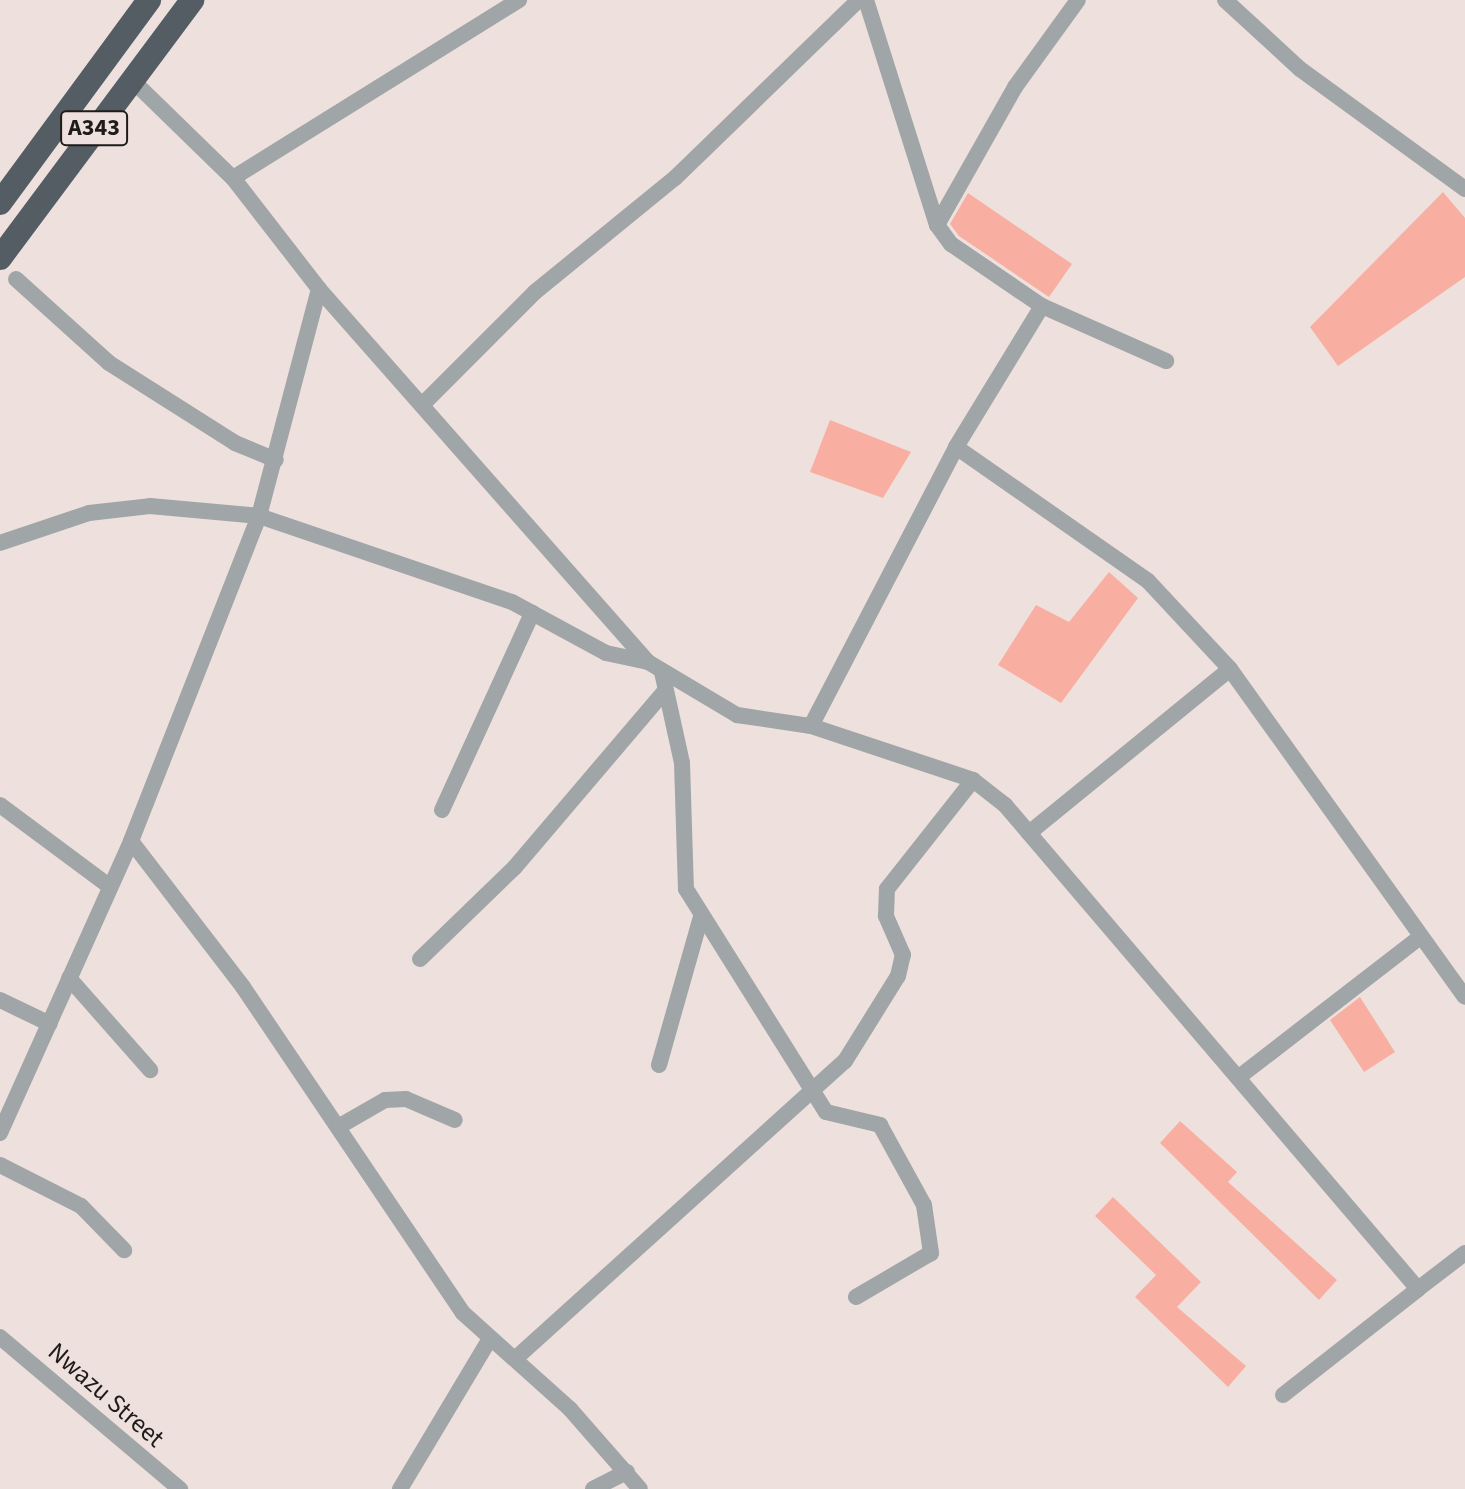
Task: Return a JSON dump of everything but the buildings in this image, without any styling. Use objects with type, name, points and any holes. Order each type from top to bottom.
[{"type":"highway","name":"A343","points":[[0,203],[149,0]]},
{"type":"highway","name":"A343","points":[[0,258],[130,78],[192,0]]},
{"type":"street","points":[[233,178],[519,0]]},
{"type":"street","points":[[422,405],[535,292],[675,178],[859,0]]},
{"type":"street","points":[[866,0],[937,225],[972,261],[1042,306],[1166,361]]},
{"type":"street","points":[[937,225],[1021,77],[1078,0]]},
{"type":"street","points":[[1225,0],[1300,69],[1465,189]]},
{"type":"street","points":[[130,78],[233,178],[319,289],[648,662],[737,715],[811,726],[973,780],[1029,833],[1418,1289]]},
{"type":"street","points":[[16,279],[109,363],[235,443],[276,460]]},
{"type":"street","points":[[0,1133],[131,841],[259,516],[319,289]]},
{"type":"street","points":[[811,726],[956,447],[1042,306]]},
{"type":"street","points":[[956,447],[1148,581],[1230,669],[1420,937],[1464,993]]},
{"type":"street","points":[[0,543],[89,513],[150,506],[259,516],[532,613],[606,653],[648,662]]},
{"type":"street","points":[[442,810],[532,613]]},
{"type":"street","points":[[1029,833],[1230,669]]},
{"type":"street","points":[[662,672],[682,763],[681,862],[701,917],[815,1085],[826,1112],[880,1125],[893,1142],[935,1244],[931,1253],[856,1297]]},
{"type":"street","points":[[420,959],[515,867],[665,691]]},
{"type":"street","points":[[516,1358],[845,1061],[898,976],[903,955],[886,916],[887,889],[973,780]]},
{"type":"street","points":[[0,805],[109,886]]},
{"type":"street","points":[[131,841],[338,1127],[422,1260],[489,1340],[516,1358],[640,1489]]},
{"type":"street","points":[[659,1065],[701,917]]},
{"type":"street","points":[[1239,1077],[1420,937]]},
{"type":"street","points":[[69,978],[150,1070]]},
{"type":"street","points":[[0,1000],[50,1024]]},
{"type":"street","points":[[338,1127],[385,1100],[406,1099],[455,1120]]},
{"type":"street","points":[[0,1165],[81,1206],[124,1250]]},
{"type":"street","points":[[1283,1395],[1465,1253]]},
{"type":"street","name":"Nwazu Street","points":[[0,1337],[180,1489]]},
{"type":"street","points":[[400,1489],[489,1340]]},
{"type":"street","points":[[593,1489],[627,1472]]}]
